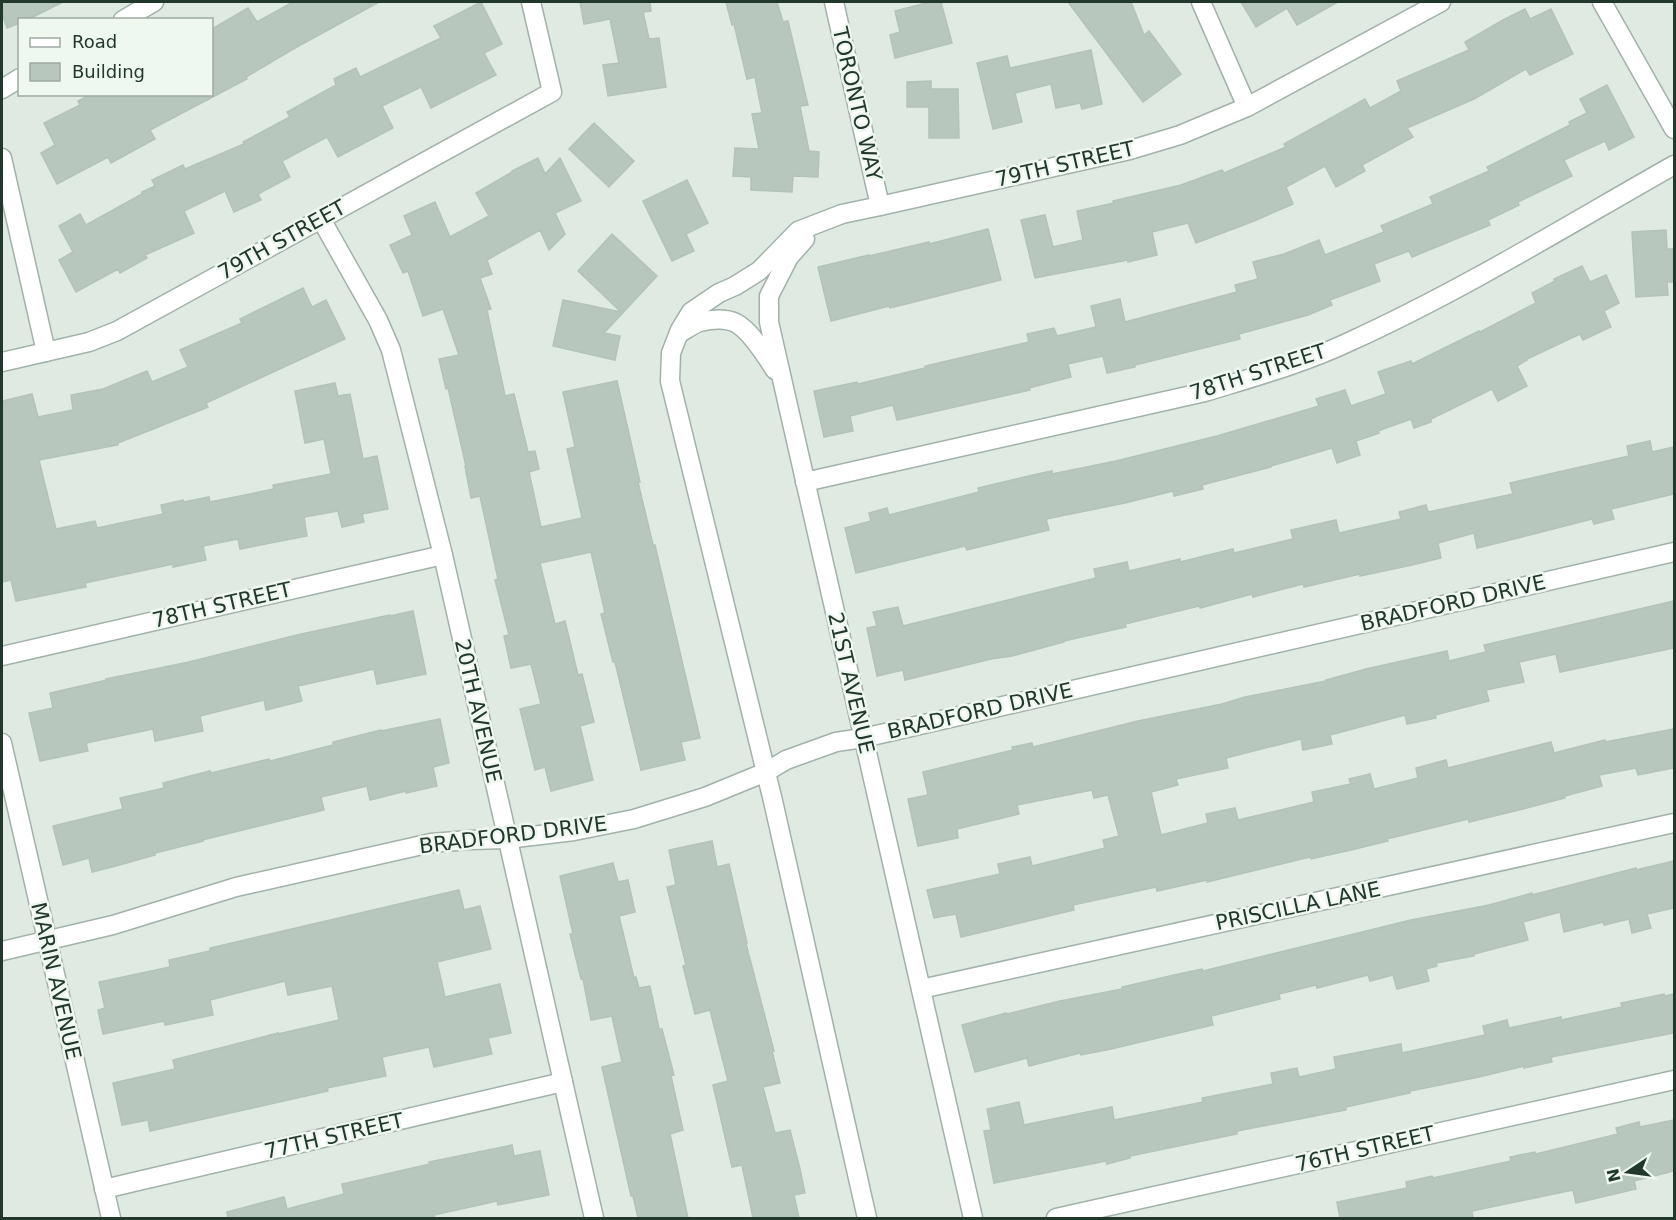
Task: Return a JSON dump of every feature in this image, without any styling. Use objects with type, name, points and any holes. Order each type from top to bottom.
[{"type":"street","points":[[126,18],[154,2]]},
{"type":"street","name":"79TH STREET","points":[[2,362],[89,342],[117,331],[552,92],[531,2]]},
{"type":"street","name":"TORONTO WAY","points":[[834,2],[880,206]]},
{"type":"street","points":[[1201,2],[1246,107]]},
{"type":"street","name":"79TH STREET","points":[[880,206],[1130,150],[1180,135],[1246,107],[1441,2]]},
{"type":"street","points":[[1602,2],[1674,129]]},
{"type":"street","points":[[2,88],[18,79]]},
{"type":"street","points":[[2,158],[46,352]]},
{"type":"street","name":"78TH STREET","points":[[805,482],[1205,392],[1271,373],[1350,342],[1440,297],[1674,165]]},
{"type":"street","name":"21ST AVENUE","points":[[880,206],[842,214],[821,222],[789,257],[769,296],[769,322],[973,1218]]},
{"type":"street","name":"20TH AVENUE","points":[[321,219],[378,320],[391,350],[443,555],[594,1218]]},
{"type":"street","points":[[821,222],[798,231],[759,271],[719,293],[691,312],[678,334],[671,353],[670,381],[766,772],[867,1218]]},
{"type":"street","points":[[678,334],[698,322],[719,319],[736,323],[763,350],[783,385]]},
{"type":"street","name":"BRADFORD DRIVE","points":[[47,940],[113,925],[236,886],[431,843],[574,831],[634,819],[705,797],[766,772],[786,760],[836,742],[864,738],[1674,552]]},
{"type":"street","name":"78TH STREET","points":[[2,656],[443,555]]},
{"type":"street","name":"MARIN AVENUE","points":[[2,743],[111,1218]]},
{"type":"street","name":"PRISCILLA LANE","points":[[921,989],[1674,823]]},
{"type":"street","points":[[2,951],[47,940]]},
{"type":"street","name":"76TH STREET","points":[[1056,1218],[1674,1080]]},
{"type":"street","name":"77TH STREET","points":[[104,1189],[563,1082]]},
{"type":"building","points":[[2,2],[63,2],[31,18],[18,18],[18,24],[7,28],[2,14]]},
{"type":"building","points":[[293,2],[379,2],[295,48],[246,77],[247,79],[150,130],[155,139],[111,163],[108,157],[57,184],[41,153],[55,145],[44,123],[80,105],[78,101],[87,96],[213,96],[213,28],[248,8],[257,22]]},
{"type":"building","points":[[481,2],[502,44],[484,53],[496,75],[431,108],[421,87],[382,106],[393,128],[338,157],[327,137],[282,161],[290,177],[258,194],[261,200],[234,212],[225,191],[184,211],[194,233],[145,255],[147,258],[120,273],[118,269],[76,292],[59,260],[73,252],[59,226],[80,214],[86,225],[155,186],[152,180],[183,165],[185,169],[244,144],[243,142],[290,117],[287,112],[336,85],[334,79],[356,68],[360,77],[441,38],[434,26]]},
{"type":"building","points":[[580,2],[650,2],[651,11],[643,12],[649,39],[659,38],[666,87],[608,96],[603,65],[619,63],[610,19],[584,24]]},
{"type":"building","points":[[726,2],[777,2],[783,22],[788,21],[808,105],[800,106],[809,151],[819,152],[818,177],[793,176],[792,192],[751,190],[751,177],[733,176],[735,148],[759,149],[752,114],[762,113],[755,77],[747,79],[734,24],[732,25]]},
{"type":"building","points":[[930,2],[941,2],[952,43],[895,58],[890,35],[900,32],[895,11]]},
{"type":"building","points":[[1068,2],[1131,2],[1144,35],[1149,31],[1181,74],[1143,102]]},
{"type":"building","points":[[1241,2],[1338,2],[1297,25],[1287,8],[1256,27]]},
{"type":"building","points":[[1525,9],[1530,19],[1551,9],[1573,54],[1530,75],[1526,69],[1474,99],[1407,128],[1413,137],[1362,165],[1365,171],[1336,187],[1325,166],[1286,187],[1293,204],[1254,221],[1196,243],[1188,223],[1152,232],[1157,255],[1035,278],[1021,220],[1045,215],[1053,247],[1083,240],[1077,211],[1181,185],[1222,170],[1224,173],[1286,147],[1284,144],[1365,99],[1370,108],[1401,91],[1397,81],[1469,50],[1465,42]]},
{"type":"building","points":[[1091,50],[1102,104],[1082,109],[1080,103],[1056,108],[1051,84],[1015,93],[1022,122],[993,129],[977,63],[1007,56],[1010,68]]},
{"type":"building","points":[[931,81],[931,89],[958,89],[959,138],[929,138],[929,107],[907,107],[907,82]]},
{"type":"building","points":[[1607,85],[1634,137],[1609,150],[1605,141],[1564,160],[1572,176],[1518,202],[1519,205],[1488,220],[1490,225],[1412,257],[1409,251],[1374,264],[1380,281],[1330,300],[1332,305],[1308,315],[1239,334],[1240,339],[1135,365],[1135,367],[1107,373],[1103,356],[1068,364],[1071,377],[1029,388],[1030,390],[897,420],[893,405],[850,416],[853,431],[824,437],[814,391],[857,382],[858,384],[1029,342],[1027,334],[1054,328],[1057,336],[1096,327],[1091,306],[1120,299],[1125,322],[1237,292],[1235,285],[1258,279],[1253,262],[1284,254],[1319,240],[1325,255],[1384,232],[1381,226],[1433,204],[1430,197],[1489,171],[1487,167],[1570,125],[1569,122],[1587,113],[1580,99]]},
{"type":"building","points":[[594,123],[634,161],[609,187],[569,149]]},
{"type":"building","points":[[538,158],[545,174],[560,158],[581,201],[555,213],[565,234],[549,250],[540,230],[487,260],[492,274],[480,278],[491,309],[487,310],[505,396],[514,394],[528,452],[535,451],[539,469],[529,472],[541,527],[582,518],[567,449],[575,447],[563,392],[617,381],[640,482],[638,482],[700,738],[681,742],[685,760],[641,770],[601,614],[605,613],[591,552],[540,563],[555,624],[565,621],[578,675],[582,674],[594,722],[580,726],[593,780],[551,791],[545,767],[535,770],[520,709],[541,704],[531,664],[511,668],[504,636],[509,635],[495,580],[498,579],[480,496],[471,498],[466,466],[439,359],[459,355],[443,309],[423,316],[408,271],[403,273],[390,245],[412,235],[404,216],[435,202],[450,237],[489,216],[476,193]]},
{"type":"building","points":[[687,180],[708,223],[686,234],[694,251],[672,261],[643,201]]},
{"type":"building","points":[[988,229],[1001,280],[831,321],[818,267]]},
{"type":"building","points":[[1666,230],[1667,249],[1674,249],[1674,282],[1667,282],[1668,295],[1636,297],[1632,232]]},
{"type":"building","points":[[612,234],[657,276],[604,333],[620,336],[615,360],[553,346],[563,300],[621,312],[578,271]]},
{"type":"building","points":[[1582,266],[1590,282],[1606,275],[1619,303],[1604,311],[1611,327],[1583,340],[1580,334],[1527,359],[1517,366],[1527,386],[1498,401],[1492,389],[1431,419],[1431,422],[1414,428],[1411,419],[1378,431],[1379,433],[1356,441],[1360,455],[1337,463],[1332,448],[1202,485],[1203,489],[1174,496],[1173,491],[1046,519],[1049,530],[967,550],[965,546],[856,573],[845,528],[871,521],[869,513],[887,508],[889,515],[979,492],[978,488],[1052,471],[1052,474],[1116,461],[1217,436],[1319,406],[1316,399],[1345,390],[1351,406],[1386,394],[1378,372],[1411,361],[1412,364],[1536,303],[1532,293],[1555,281],[1554,279]]},
{"type":"building","points":[[303,288],[312,307],[326,300],[345,339],[206,403],[208,407],[118,443],[118,445],[39,460],[56,529],[95,521],[97,528],[163,514],[161,505],[209,497],[210,502],[274,489],[273,485],[331,474],[324,439],[305,443],[295,391],[335,383],[338,396],[350,394],[363,459],[377,456],[388,509],[362,514],[364,522],[342,527],[338,511],[304,517],[307,536],[240,549],[238,539],[203,546],[206,560],[173,567],[173,564],[85,583],[86,587],[16,601],[11,580],[2,582],[2,401],[32,394],[38,417],[73,410],[71,395],[103,389],[147,371],[152,382],[188,367],[180,350],[242,323],[240,319]]},
{"type":"building","points":[[1650,441],[1652,452],[1674,447],[1674,494],[1611,509],[1614,519],[1594,524],[1592,519],[1477,548],[1474,533],[1438,543],[1441,558],[1412,565],[1304,587],[1303,584],[1253,597],[1252,594],[1200,608],[1199,606],[1012,656],[905,680],[903,670],[877,676],[867,628],[877,626],[873,612],[898,607],[903,626],[1096,578],[1094,569],[1127,562],[1129,571],[1233,549],[1234,553],[1293,539],[1291,530],[1336,520],[1339,533],[1401,519],[1399,512],[1426,505],[1428,512],[1513,494],[1510,483],[1629,456],[1627,446]]},
{"type":"building","points":[[1674,601],[1674,648],[1560,672],[1556,654],[1519,662],[1524,682],[1486,690],[1489,701],[1435,715],[1436,718],[1407,724],[1405,715],[1330,735],[1332,744],[1303,750],[1301,739],[1226,758],[1228,768],[1176,779],[1178,785],[1151,792],[1161,835],[1208,823],[1206,814],[1235,808],[1238,820],[1314,802],[1312,792],[1351,784],[1349,779],[1370,774],[1374,789],[1418,778],[1416,768],[1446,760],[1448,768],[1551,742],[1554,753],[1605,740],[1605,742],[1674,729],[1674,768],[1638,775],[1636,768],[1599,775],[1602,786],[1523,809],[1469,822],[1468,819],[1351,850],[1311,859],[1310,857],[1207,882],[1207,880],[1157,891],[1156,887],[1073,905],[1074,910],[961,937],[956,914],[934,918],[927,890],[1000,874],[998,864],[1030,857],[1032,866],[1105,848],[1103,840],[1119,836],[1108,795],[1094,798],[1092,790],[1017,805],[1019,814],[957,829],[958,838],[918,846],[908,799],[928,795],[923,772],[1013,750],[1012,747],[1032,743],[1033,747],[1138,721],[1326,681],[1366,669],[1447,651],[1449,661],[1486,652],[1484,645]]},
{"type":"building","points":[[413,611],[426,674],[377,684],[374,669],[298,686],[302,701],[266,710],[264,700],[200,716],[203,731],[155,741],[153,729],[86,743],[88,751],[40,761],[29,713],[53,708],[50,693],[297,635]]},
{"type":"building","points":[[440,719],[449,763],[433,767],[437,786],[370,800],[367,786],[321,797],[324,810],[202,840],[116,866],[92,872],[89,858],[63,865],[53,826],[123,809],[120,798],[164,788],[163,783],[210,771],[211,773],[269,759],[270,761],[381,730]]},
{"type":"building","points":[[712,841],[717,867],[729,864],[746,944],[774,1051],[772,1051],[780,1083],[763,1087],[775,1133],[790,1130],[805,1193],[794,1195],[799,1218],[753,1218],[742,1165],[732,1167],[713,1085],[728,1081],[710,1010],[695,1014],[683,966],[686,965],[667,887],[676,885],[669,850]]},
{"type":"building","points":[[1674,861],[1674,908],[1647,914],[1651,928],[1632,933],[1629,919],[1604,925],[1603,922],[1564,932],[1560,912],[1523,922],[1528,940],[1474,954],[1474,956],[1436,963],[1437,966],[1426,969],[1429,981],[1397,989],[1393,975],[1370,981],[1368,975],[1317,988],[1316,985],[1279,994],[1280,999],[1211,1016],[1213,1025],[1029,1066],[1027,1058],[975,1072],[962,1025],[1006,1013],[1122,989],[1122,987],[1202,969],[1203,971],[1411,920],[1489,905],[1636,868],[1636,870]]},
{"type":"building","points":[[613,863],[618,882],[628,880],[635,912],[619,916],[634,978],[636,977],[639,988],[650,986],[659,1029],[662,1029],[674,1075],[671,1076],[683,1130],[670,1134],[688,1218],[638,1218],[602,1067],[622,1062],[612,1016],[591,1020],[583,979],[581,979],[570,934],[573,934],[560,876]]},
{"type":"building","points":[[459,890],[464,910],[480,906],[491,949],[437,962],[445,997],[500,984],[511,1033],[488,1038],[492,1054],[434,1067],[429,1047],[382,1057],[386,1076],[327,1088],[328,1091],[150,1131],[148,1120],[122,1125],[113,1083],[175,1069],[173,1060],[339,1020],[332,986],[288,995],[285,981],[210,1000],[213,1015],[165,1025],[164,1021],[103,1034],[98,1010],[105,1008],[99,982],[170,967],[169,960],[210,951],[210,948]]},
{"type":"building","points":[[1664,994],[1665,996],[1674,994],[1674,1033],[1551,1057],[1552,1062],[1410,1091],[1410,1093],[1346,1107],[1346,1110],[1237,1131],[1237,1134],[1130,1156],[1130,1158],[1107,1164],[1106,1161],[994,1183],[984,1131],[991,1130],[987,1109],[1019,1102],[1024,1125],[1112,1107],[1114,1120],[1203,1102],[1202,1098],[1273,1084],[1271,1073],[1297,1068],[1299,1077],[1336,1069],[1334,1057],[1401,1044],[1402,1053],[1485,1035],[1483,1026],[1507,1020],[1509,1028],[1561,1017],[1561,1020],[1622,1007],[1621,1003]]},
{"type":"building","points":[[1674,1120],[1674,1171],[1634,1181],[1636,1189],[1576,1203],[1573,1190],[1472,1211],[1473,1218],[1340,1218],[1337,1202],[1407,1188],[1406,1182],[1511,1161],[1510,1157],[1535,1152],[1536,1154],[1618,1134],[1616,1128],[1639,1122],[1640,1127]]},
{"type":"building","points":[[512,1145],[514,1156],[540,1151],[549,1195],[498,1205],[497,1201],[434,1215],[435,1218],[228,1218],[227,1212],[284,1197],[287,1209],[344,1194],[342,1184],[430,1164],[429,1162]]}]
